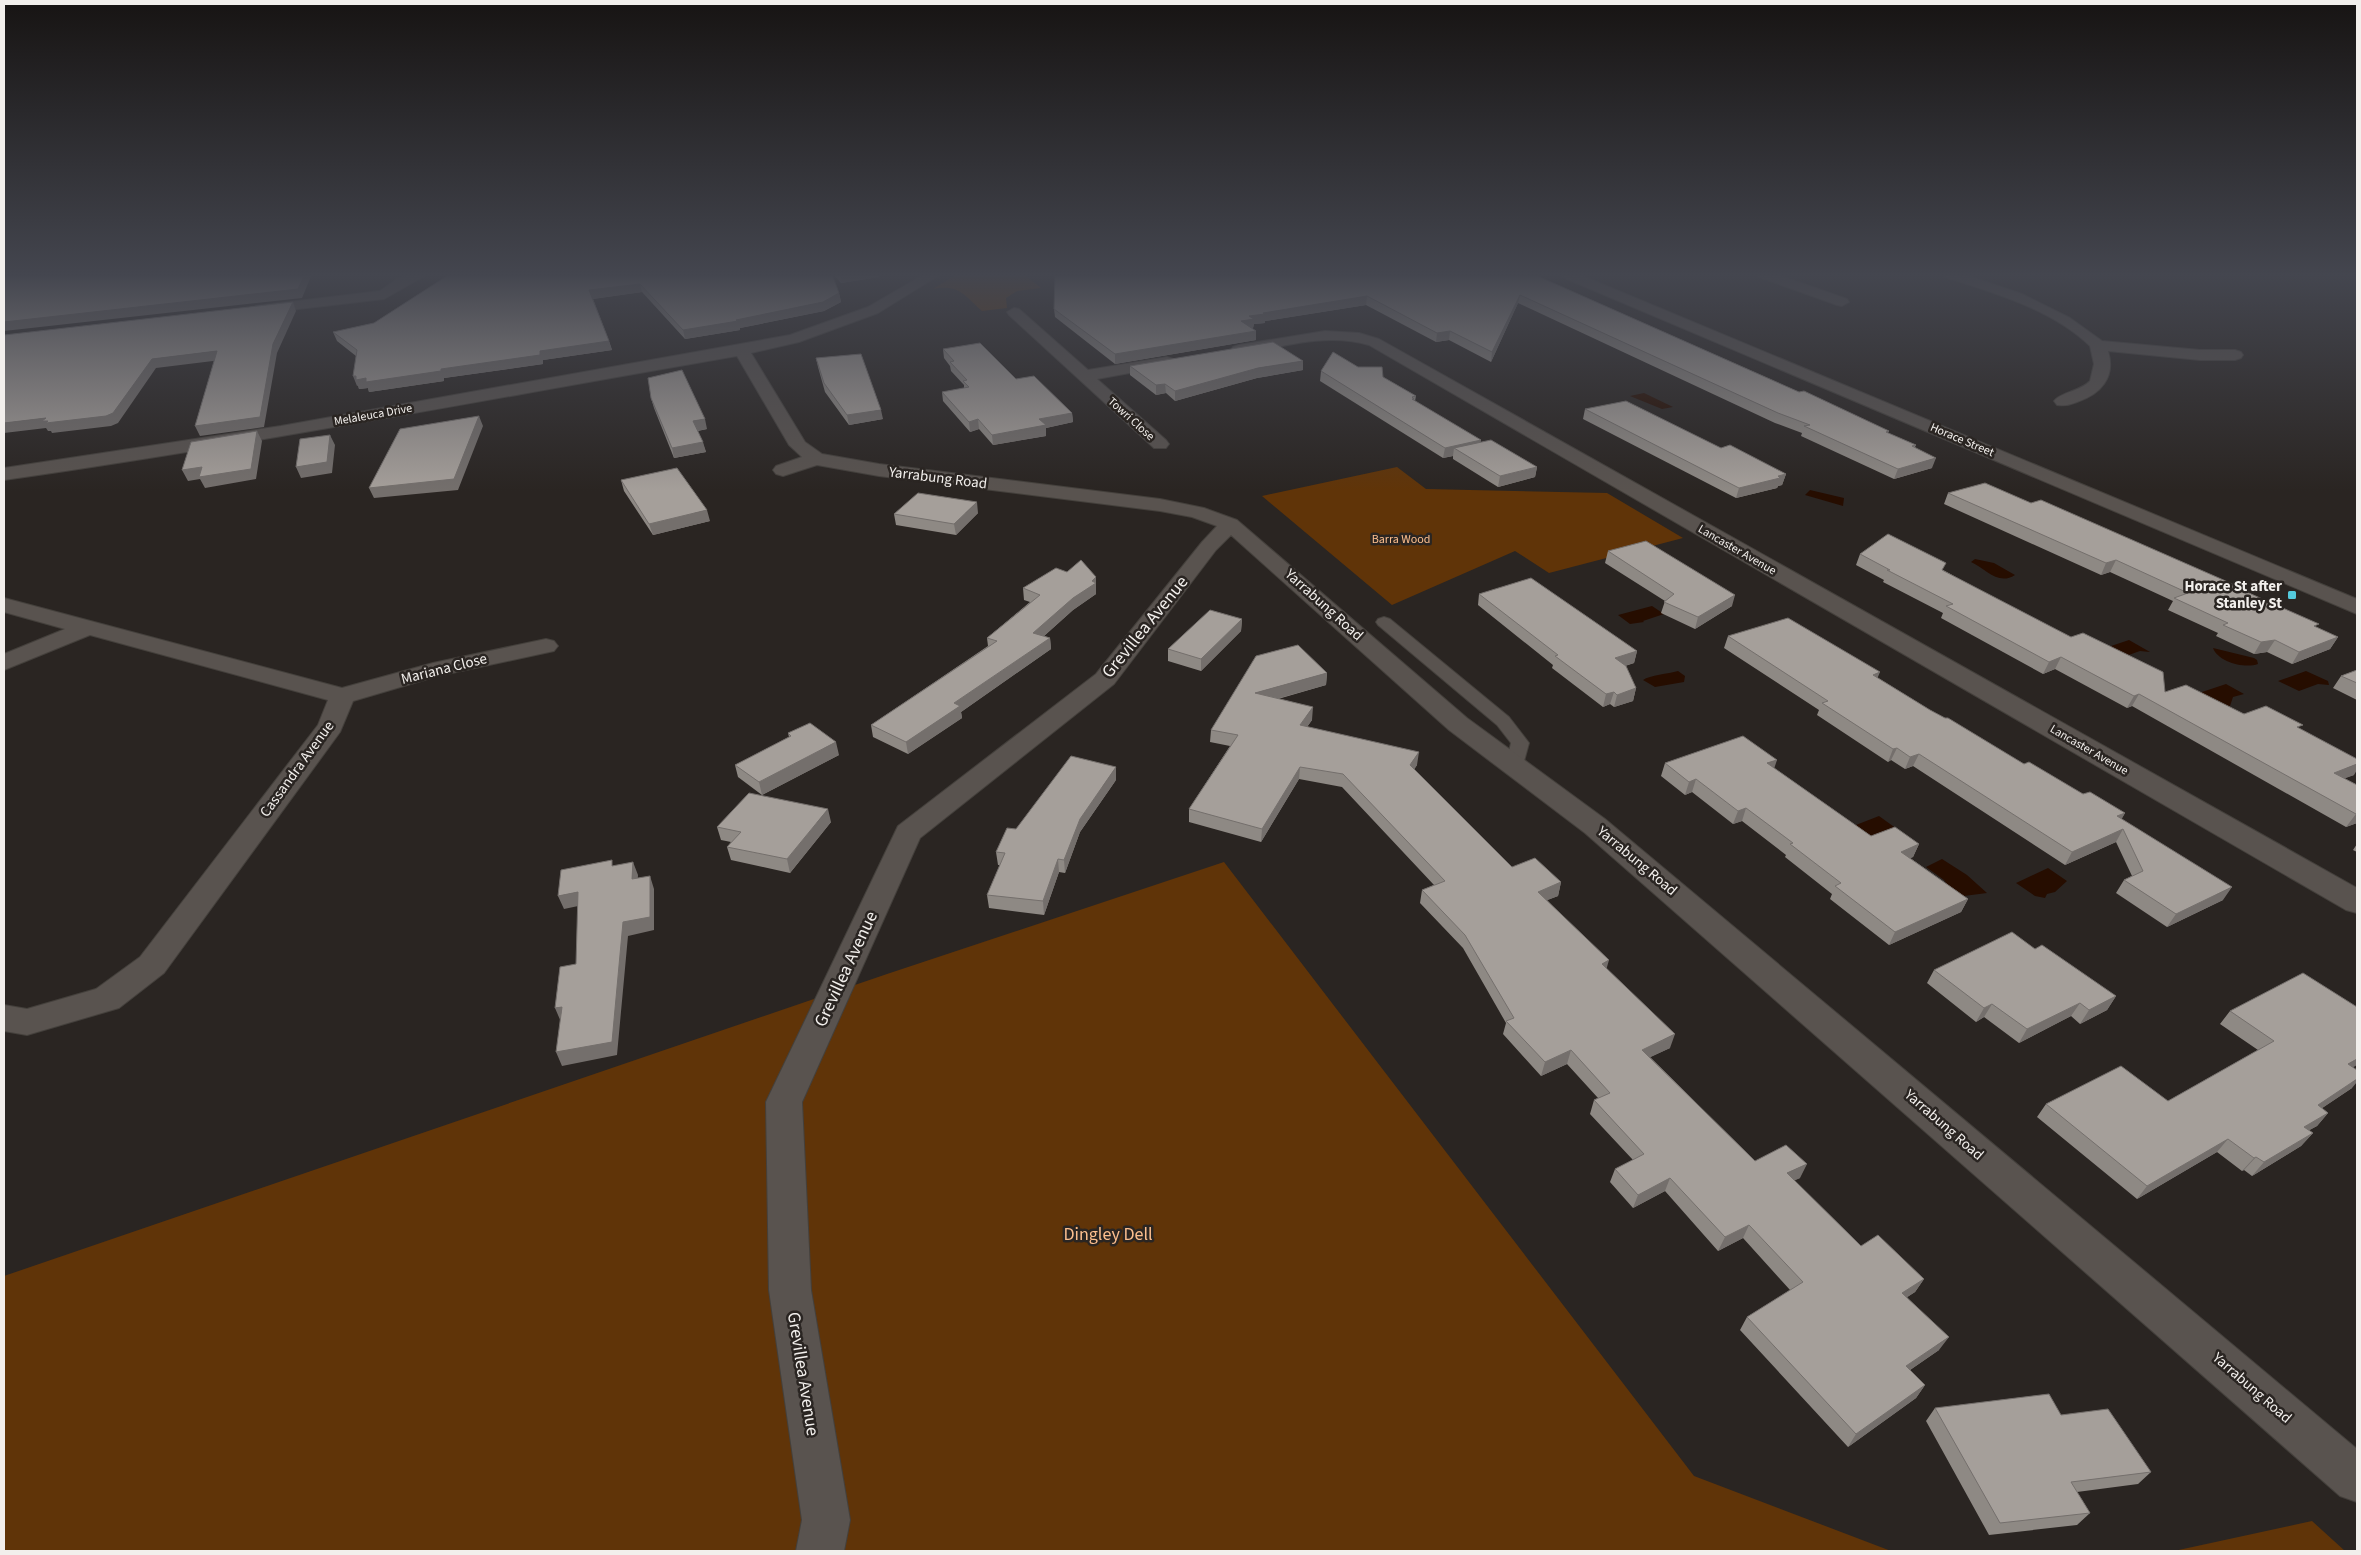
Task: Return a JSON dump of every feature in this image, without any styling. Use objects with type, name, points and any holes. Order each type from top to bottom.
[{"type":"street","points":[[742,350],[758,347]]},
{"type":"street","name":"Towri Close","points":[[1052,347],[1160,444]]},
{"type":"street","name":"Lancaster Avenue","points":[[1220,353],[1260,347]]},
{"type":"street","name":"Lancaster Avenue","points":[[1382,347],[2357,902]]},
{"type":"street","name":"Horace Street","points":[[1739,347],[2357,607]]},
{"type":"street","points":[[2063,401],[2087,394],[2099,380],[2102,375],[2103,361],[2098,347]]},
{"type":"street","points":[[2113,347],[2200,356],[2235,355]]},
{"type":"street","name":"Yarrabung Road","points":[[742,350],[798,445],[816,459],[879,470],[1160,505],[1197,512],[1230,524],[1458,724],[1514,768],[1595,826],[2357,1478]]},
{"type":"street","name":"Melaleuca Drive","points":[[4,474],[214,443],[742,350]]},
{"type":"street","points":[[1084,376],[1191,358]]},
{"type":"street","name":"Yarrabung Road","points":[[783,470],[816,459]]},
{"type":"street","name":"Grevillea Avenue","points":[[820,1551],[826,1520],[790,1290],[784,1102],[908,833],[1105,679],[1209,546],[1230,524]]},
{"type":"street","points":[[4,605],[342,696]]},
{"type":"street","points":[[4,663],[89,628]]},
{"type":"street","name":"Mariana Close","points":[[342,696],[433,670],[546,646]]},
{"type":"street","name":"Cassandra Avenue","points":[[4,1018],[27,1022],[107,999],[152,965],[331,726],[342,696]]},
{"type":"lane","points":[[1384,622],[1503,721],[1520,743],[1514,768]]},
{"type":"green space","name":"Barra Wood","points":[[1397,467],[1426,489],[1607,493],[1683,538],[1549,573],[1515,551],[1392,605],[1262,496]]},
{"type":"green space","name":"Dingley Dell","points":[[1224,862],[1694,1476],[1891,1551],[4,1551],[4,1276],[887,974]]},
{"type":"green space","points":[[2312,1521],[2345,1551],[2174,1551]]},
{"type":"shaded area","points":[[1644,393],[1673,407],[1662,409],[1630,396]]},
{"type":"shaded area","points":[[1810,490],[1844,498],[1843,506],[1805,495]]},
{"type":"shaded area","points":[[1975,559],[1994,563],[2015,575],[2009,578],[1998,578],[1971,562]]},
{"type":"shaded area","points":[[1652,606],[1664,614],[1644,622],[1630,624],[1618,615]]},
{"type":"shaded area","points":[[2129,640],[2150,652],[2140,651],[2123,657],[2099,650]]},
{"type":"shaded area","points":[[2213,648],[2254,658],[2258,664],[2246,666],[2226,661]]},
{"type":"shaded area","points":[[1678,671],[1685,676],[1684,682],[1655,687],[1643,680],[1646,678]]},
{"type":"shaded area","points":[[2306,671],[2328,681],[2329,685],[2318,684],[2299,691],[2278,681]]},
{"type":"shaded area","points":[[2226,684],[2244,694],[2233,697],[2230,706],[2226,707],[2196,694]]},
{"type":"shaded area","points":[[1879,816],[1897,829],[1861,843],[1843,830]]},
{"type":"shaded area","points":[[1942,859],[1967,875],[1987,893],[1956,897],[1944,880],[1926,867]]},
{"type":"shaded area","points":[[2048,868],[2067,881],[2055,892],[2047,894],[2045,898],[2035,896],[2016,883]]},
{"type":"building","points":[[4,347],[273,347],[260,417],[195,426],[217,351],[152,359],[113,413],[106,416],[46,423],[48,421],[42,421],[46,418],[4,423]]},
{"type":"building","points":[[352,347],[571,347],[540,351],[540,355],[366,382],[366,378],[356,380],[356,376],[353,376],[357,350]]},
{"type":"building","points":[[958,347],[984,347],[1016,379],[1034,376],[1072,413],[1039,419],[1046,425],[992,435],[978,419],[969,422],[942,392],[969,387],[963,381],[967,380],[950,362],[954,361],[943,349]]},
{"type":"building","points":[[1105,347],[1161,347],[1115,354]]},
{"type":"building","points":[[1246,347],[1280,347],[1303,361],[1258,368],[1175,391],[1165,384],[1156,385],[1130,366]]},
{"type":"building","points":[[1481,347],[1495,347],[1492,352]]},
{"type":"building","points":[[1633,347],[1697,347],[1799,392],[1804,391],[1889,431],[1886,432],[1916,445],[1912,446],[1936,458],[1898,469],[1804,426],[1810,425],[1778,413]]},
{"type":"building","points":[[1333,352],[1358,367],[1382,367],[1383,377],[1416,396],[1412,397],[1414,399],[1412,399],[1481,440],[1445,448],[1321,371]]},
{"type":"building","points":[[861,354],[881,410],[847,415],[824,383],[816,358]]},
{"type":"building","points":[[682,370],[705,419],[693,421],[703,442],[672,448],[651,398],[648,378]]},
{"type":"building","points":[[1626,401],[1721,448],[1730,445],[1786,474],[1778,476],[1780,478],[1739,488],[1585,409]]},
{"type":"building","points":[[479,416],[454,479],[369,488],[400,429]]},
{"type":"building","points":[[257,431],[251,469],[199,477],[202,467],[182,470],[191,442]]},
{"type":"building","points":[[330,435],[327,462],[296,467],[300,439]]},
{"type":"building","points":[[1491,440],[1537,467],[1500,476],[1454,448]]},
{"type":"building","points":[[677,468],[707,510],[649,524],[621,480]]},
{"type":"building","points":[[1985,483],[2031,503],[2041,500],[2244,589],[2242,590],[2319,624],[2314,626],[2338,637],[2299,652],[2275,640],[2261,642],[2223,625],[2228,623],[2174,598],[2188,593],[2116,560],[2106,563],[1948,493]]},
{"type":"building","points":[[918,493],[977,502],[954,524],[894,514]]},
{"type":"building","points":[[1888,534],[1946,563],[1942,570],[2071,637],[2083,633],[2163,672],[2165,692],[2186,685],[2244,714],[2266,706],[2303,725],[2297,727],[2357,759],[2357,764],[2334,773],[2357,785],[2357,814],[2139,694],[2134,696],[2061,657],[2049,662],[1946,606],[1953,604],[1860,554]]},
{"type":"building","points":[[1646,541],[1735,595],[1698,617],[1664,602],[1674,594],[1608,551]]},
{"type":"building","points":[[1081,560],[1096,577],[1092,581],[1096,583],[1073,598],[1033,633],[1050,638],[954,703],[960,706],[906,742],[871,725],[997,641],[987,638],[1040,595],[1023,588],[1056,568],[1067,572]]},
{"type":"building","points":[[1531,578],[1637,651],[1615,658],[1626,666],[1636,688],[1617,695],[1614,692],[1606,694],[1555,656],[1558,655],[1479,594]]},
{"type":"building","points":[[1210,610],[1242,619],[1201,659],[1168,649]]},
{"type":"building","points":[[1788,618],[1880,672],[1873,675],[1930,710],[1948,718],[2024,764],[2029,762],[2083,794],[2090,792],[2125,813],[2117,816],[2232,887],[2176,914],[2124,880],[2143,871],[2123,829],[2072,852],[1919,754],[1910,757],[1897,748],[1893,749],[1822,703],[1828,701],[1728,636]]},
{"type":"building","points":[[1298,645],[1327,673],[1255,693],[1313,707],[1300,725],[1419,752],[1410,765],[1512,867],[1535,858],[1561,882],[1538,892],[1609,960],[1602,964],[1675,1034],[1642,1050],[1755,1161],[1786,1145],[1807,1164],[1787,1173],[1861,1246],[1878,1235],[1924,1279],[1902,1293],[1949,1337],[1906,1366],[1925,1385],[1856,1434],[1747,1317],[1803,1282],[1749,1225],[1725,1237],[1670,1178],[1638,1195],[1615,1169],[1644,1154],[1594,1100],[1610,1093],[1571,1050],[1545,1062],[1506,1021],[1514,1018],[1465,935],[1422,890],[1445,881],[1343,774],[1300,767],[1262,829],[1189,809],[1238,735],[1211,730],[1256,656]]},
{"type":"building","points":[[2357,670],[2357,683],[2341,676]]},
{"type":"building","points":[[810,723],[836,742],[759,782],[735,765],[791,736],[788,733]]},
{"type":"building","points":[[1743,736],[1777,760],[1767,763],[1871,836],[1895,827],[1919,844],[1901,852],[1968,899],[1895,932],[1835,886],[1841,883],[1790,844],[1793,843],[1746,808],[1738,811],[1696,779],[1689,782],[1665,763]]},
{"type":"building","points":[[1071,756],[1116,767],[1080,819],[1064,860],[1058,859],[1043,901],[987,895],[1005,853],[996,852],[1007,828],[1016,829]]},
{"type":"building","points":[[749,793],[828,809],[787,859],[727,847],[741,832],[717,827]]},
{"type":"building","points":[[612,860],[612,866],[633,862],[632,879],[650,876],[650,917],[623,922],[612,1042],[556,1052],[562,1007],[555,1008],[560,967],[576,964],[578,892],[558,896],[561,870]]},
{"type":"building","points":[[2012,932],[2035,949],[2042,945],[2116,996],[2089,1010],[2080,1003],[2027,1029],[1992,1004],[1984,1008],[1934,970]]},
{"type":"building","points":[[2303,973],[2357,1007],[2357,1059],[2348,1064],[2357,1070],[2357,1079],[2318,1105],[2328,1113],[2304,1127],[2313,1133],[2264,1162],[2256,1157],[2254,1158],[2228,1139],[2147,1186],[2046,1104],[2121,1066],[2168,1101],[2274,1041],[2230,1011]]},
{"type":"building","points":[[2049,1394],[2061,1415],[2108,1409],[2151,1472],[2071,1482],[2090,1513],[2000,1523],[1935,1408]]},
{"type":"place","name":"Horace St after Stanley St","points":[[2292,595]]}]
